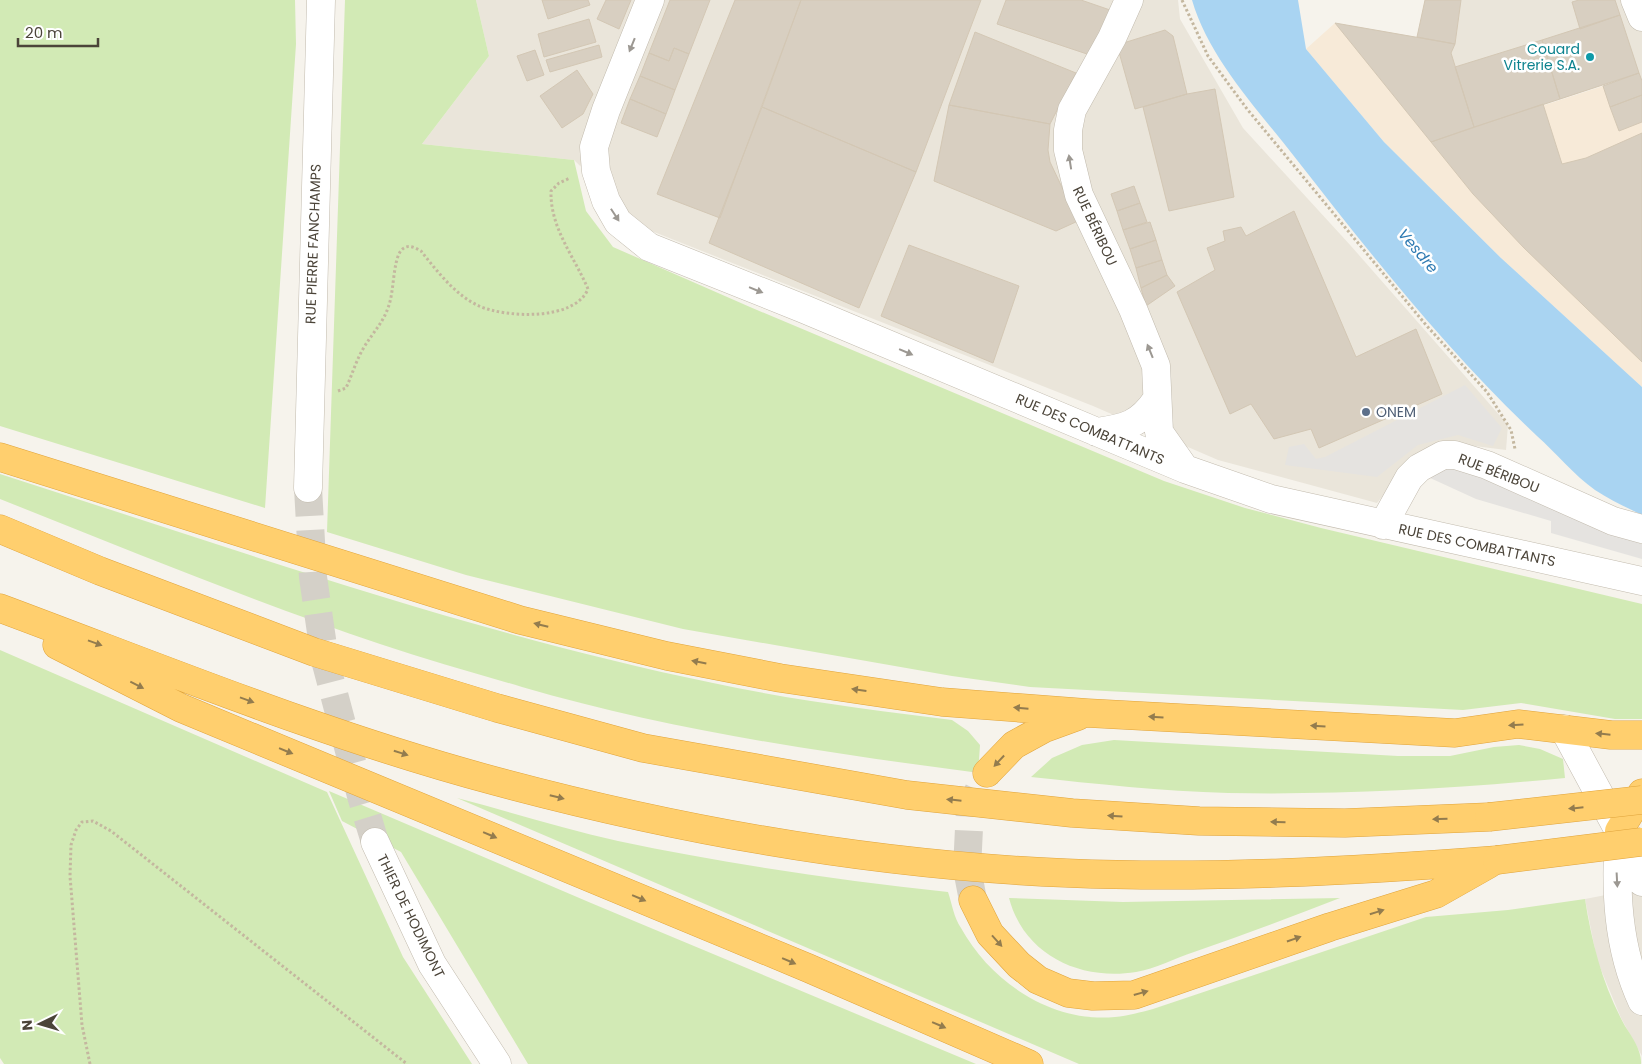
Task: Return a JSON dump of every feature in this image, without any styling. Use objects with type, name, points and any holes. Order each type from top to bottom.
[{"type":"highway","points":[[0,458],[520,620],[667,656],[780,678],[942,702],[1087,713],[1454,733],[1518,724],[1612,735],[1642,735]]},
{"type":"highway","points":[[0,529],[100,571],[314,652],[497,708],[643,748],[907,795],[1072,814],[1199,822],[1326,823],[1489,817],[1642,800]]},
{"type":"highway","points":[[0,608],[346,737],[493,781],[625,814],[780,842],[897,859],[1065,873],[1205,874],[1362,870],[1497,860],[1631,837],[1642,793]]},
{"type":"highway","points":[[0,616],[181,708],[799,965],[1029,1064]]},
{"type":"highway","points":[[987,773],[1014,745],[1045,728],[1087,713]]},
{"type":"highway","points":[[972,900],[990,934],[1019,965],[1038,980],[1068,994],[1093,996],[1134,995],[1330,926],[1436,894],[1497,860]]},
{"type":"street","name":"RUE PIERRE FANCHAMPS","points":[[308,488],[321,0]]},
{"type":"street","name":"RUE DES COMBATTANTS","points":[[650,0],[606,110],[594,147],[596,171],[606,201],[618,222],[649,247],[804,309],[1185,469],[1271,498],[1383,525],[1642,581]]},
{"type":"street","name":"RUE BÉRIBOU","points":[[1129,0],[1112,38],[1072,110],[1068,130],[1068,150],[1079,195],[1133,309],[1156,366],[1159,432],[1185,469]]},
{"type":"street","points":[[1635,0],[1642,17]]},
{"type":"street","points":[[1096,432],[1122,428],[1138,421],[1148,414],[1157,399]]},
{"type":"street","name":"RUE BÉRIBOU","points":[[1383,525],[1410,478],[1431,460],[1443,455],[1455,454],[1487,465],[1613,521],[1642,529]]},
{"type":"street","points":[[1564,729],[1631,837],[1642,882]]},
{"type":"street","points":[[1631,837],[1616,870],[1618,911],[1625,955],[1642,1001]]},
{"type":"street","name":"THIER DE HODIMONT","points":[[375,842],[432,964],[497,1064]]},
{"type":"path","points":[[1182,0],[1208,56],[1247,110],[1426,325],[1487,392],[1511,430],[1523,481]]},
{"type":"path","points":[[309,401],[346,388],[363,348],[384,318],[393,291],[399,256],[406,247],[413,246],[420,251],[459,293],[479,306],[503,313],[530,315],[555,311],[580,301],[588,289],[561,236],[551,208],[551,191],[569,178],[596,171]]},
{"type":"path","points":[[90,1064],[82,1025],[70,876],[71,844],[76,830],[82,822],[92,821],[111,831],[408,1064]]},
{"type":"shaded area","points":[[476,0],[1178,0],[1180,19],[1243,128],[1351,246],[1508,425],[1506,450],[1459,444],[1413,458],[1377,503],[1218,460],[1093,406],[644,228],[574,160],[422,144],[489,56]]},
{"type":"shaded area","points":[[1425,0],[1642,0],[1642,122],[1619,131],[1603,86],[1639,73],[1431,142],[1335,23],[1417,37]]},
{"type":"shaded area","points":[[1335,23],[1431,142],[1603,86],[1619,131],[1642,122],[1642,387],[1501,258],[1384,142],[1306,49]]},
{"type":"shaded area","points":[[1465,385],[1502,428],[1493,446],[1458,435],[1418,445],[1377,477],[1285,465],[1289,447],[1304,444],[1316,459],[1325,457]]},
{"type":"shaded area","points":[[1452,465],[1642,544],[1642,559],[1551,533],[1551,521],[1476,499],[1428,477]]},
{"type":"shaded area","points":[[1642,888],[1642,1056],[1621,1018],[1597,960],[1585,899]]},
{"type":"green space","points":[[0,0],[295,0],[296,44],[265,508],[0,426]]},
{"type":"green space","points":[[345,0],[476,0],[489,56],[422,144],[574,160],[586,211],[613,247],[750,307],[1164,481],[1245,508],[1321,528],[1642,604],[1642,719],[1615,719],[1521,703],[1463,710],[1030,687],[952,676],[683,629],[466,575],[327,532]]},
{"type":"green space","points":[[0,474],[354,588],[532,640],[622,663],[772,695],[952,720],[968,731],[980,745],[979,760],[972,772],[802,748],[633,716],[522,687],[398,650],[284,610],[0,499]]},
{"type":"green space","points":[[0,650],[327,792],[403,957],[472,1064],[4,1064],[0,1058]]},
{"type":"green space","points":[[1114,740],[1398,756],[1450,756],[1494,747],[1519,745],[1540,749],[1563,759],[1565,778],[1397,790],[1313,793],[1228,793],[1104,785],[1031,777],[1052,758],[1082,745]]},
{"type":"green space","points":[[329,791],[976,1064],[528,1064],[401,852],[342,821]]},
{"type":"green space","points":[[457,798],[618,841],[700,857],[782,871],[948,892],[957,920],[974,948],[989,966],[1006,981],[1025,995],[1046,1006],[1068,1013],[1091,1017],[1115,1017],[1153,1009],[1426,917],[1508,910],[1585,899],[1595,948],[1610,996],[1638,1049],[1641,1064],[1079,1064]]},
{"type":"green space","points":[[1009,898],[1123,902],[1340,898],[1150,968],[1136,972],[1115,974],[1075,968],[1057,960],[1041,949],[1027,935],[1016,918]]},
{"type":"water","name":"Vesdre","points":[[1192,0],[1298,0],[1306,49],[1384,142],[1501,258],[1642,387],[1642,515],[1601,494],[1580,478],[1472,371],[1412,303],[1237,84],[1210,43]]},
{"type":"building","points":[[542,0],[588,0],[590,5],[548,19]]},
{"type":"building","points":[[606,0],[631,0],[619,29],[597,19]]},
{"type":"building","points":[[670,0],[710,0],[689,54],[674,48],[669,61],[649,53]]},
{"type":"building","points":[[735,0],[801,0],[720,218],[657,194]]},
{"type":"building","points":[[801,0],[981,0],[916,172],[762,107]]},
{"type":"building","points":[[1006,0],[1081,0],[1113,11],[1090,55],[997,24]]},
{"type":"building","points":[[1425,0],[1461,0],[1455,44],[1417,37]]},
{"type":"building","points":[[1579,0],[1615,0],[1620,15],[1580,29],[1572,2]]},
{"type":"building","name":"Couard Vitrerie S.A.","points":[[1620,15],[1639,73],[1560,99],[1542,40]]},
{"type":"building","points":[[589,19],[596,42],[544,57],[538,34]]},
{"type":"building","points":[[1335,23],[1455,44],[1451,53],[1474,127],[1431,142]]},
{"type":"building","points":[[1165,30],[1173,36],[1187,94],[1135,109],[1117,45]]},
{"type":"building","points":[[975,32],[1076,73],[1050,124],[949,105]]},
{"type":"building","points":[[1542,40],[1560,99],[1474,127],[1455,67]]},
{"type":"building","points":[[599,45],[602,57],[550,72],[546,60]]},
{"type":"building","points":[[674,48],[689,54],[675,90],[640,76],[649,53],[669,61]]},
{"type":"building","points":[[535,50],[544,75],[527,81],[517,56]]},
{"type":"building","points":[[577,70],[593,94],[583,114],[562,128],[540,96]]},
{"type":"building","points":[[1639,73],[1642,81],[1642,95],[1610,107],[1603,86]]},
{"type":"building","points":[[640,76],[675,90],[666,114],[630,99]]},
{"type":"building","points":[[1215,89],[1234,197],[1169,211],[1143,107],[1187,94]]},
{"type":"building","points":[[1642,95],[1642,122],[1619,131],[1610,107]]},
{"type":"building","points":[[630,99],[666,114],[657,137],[621,123]]},
{"type":"building","points":[[1543,104],[1562,164],[1586,158],[1642,133],[1642,362],[1524,248],[1473,194],[1431,142]]},
{"type":"building","points":[[949,105],[1050,124],[1048,150],[1050,162],[1078,221],[1056,231],[934,181]]},
{"type":"building","points":[[762,107],[916,172],[859,308],[709,243]]},
{"type":"building","points":[[1134,186],[1140,203],[1117,211],[1111,194]]},
{"type":"building","points":[[1140,203],[1147,222],[1123,230],[1117,211]]},
{"type":"building","points":[[1294,211],[1356,357],[1416,329],[1442,394],[1319,448],[1311,429],[1274,439],[1251,404],[1230,414],[1177,292],[1215,270],[1207,248],[1225,241],[1223,231],[1241,227],[1246,236]]},
{"type":"building","points":[[1150,222],[1156,240],[1130,249],[1123,230]]},
{"type":"building","points":[[1156,240],[1162,260],[1136,268],[1130,249]]},
{"type":"building","points":[[909,245],[1019,286],[993,363],[881,316]]},
{"type":"building","points":[[1162,260],[1167,275],[1141,288],[1136,268]]},
{"type":"building","points":[[1167,275],[1175,286],[1146,306],[1141,288]]},
{"type":"tunnel","points":[[308,488],[313,577],[325,660],[375,842]]},
{"type":"tunnel","points":[[973,900],[967,869],[970,808],[987,773]]},
{"type":"place","name":"Couard Vitrerie S.A.","points":[[1590,57]]},
{"type":"place","name":"ONEM","points":[[1366,412]]}]
